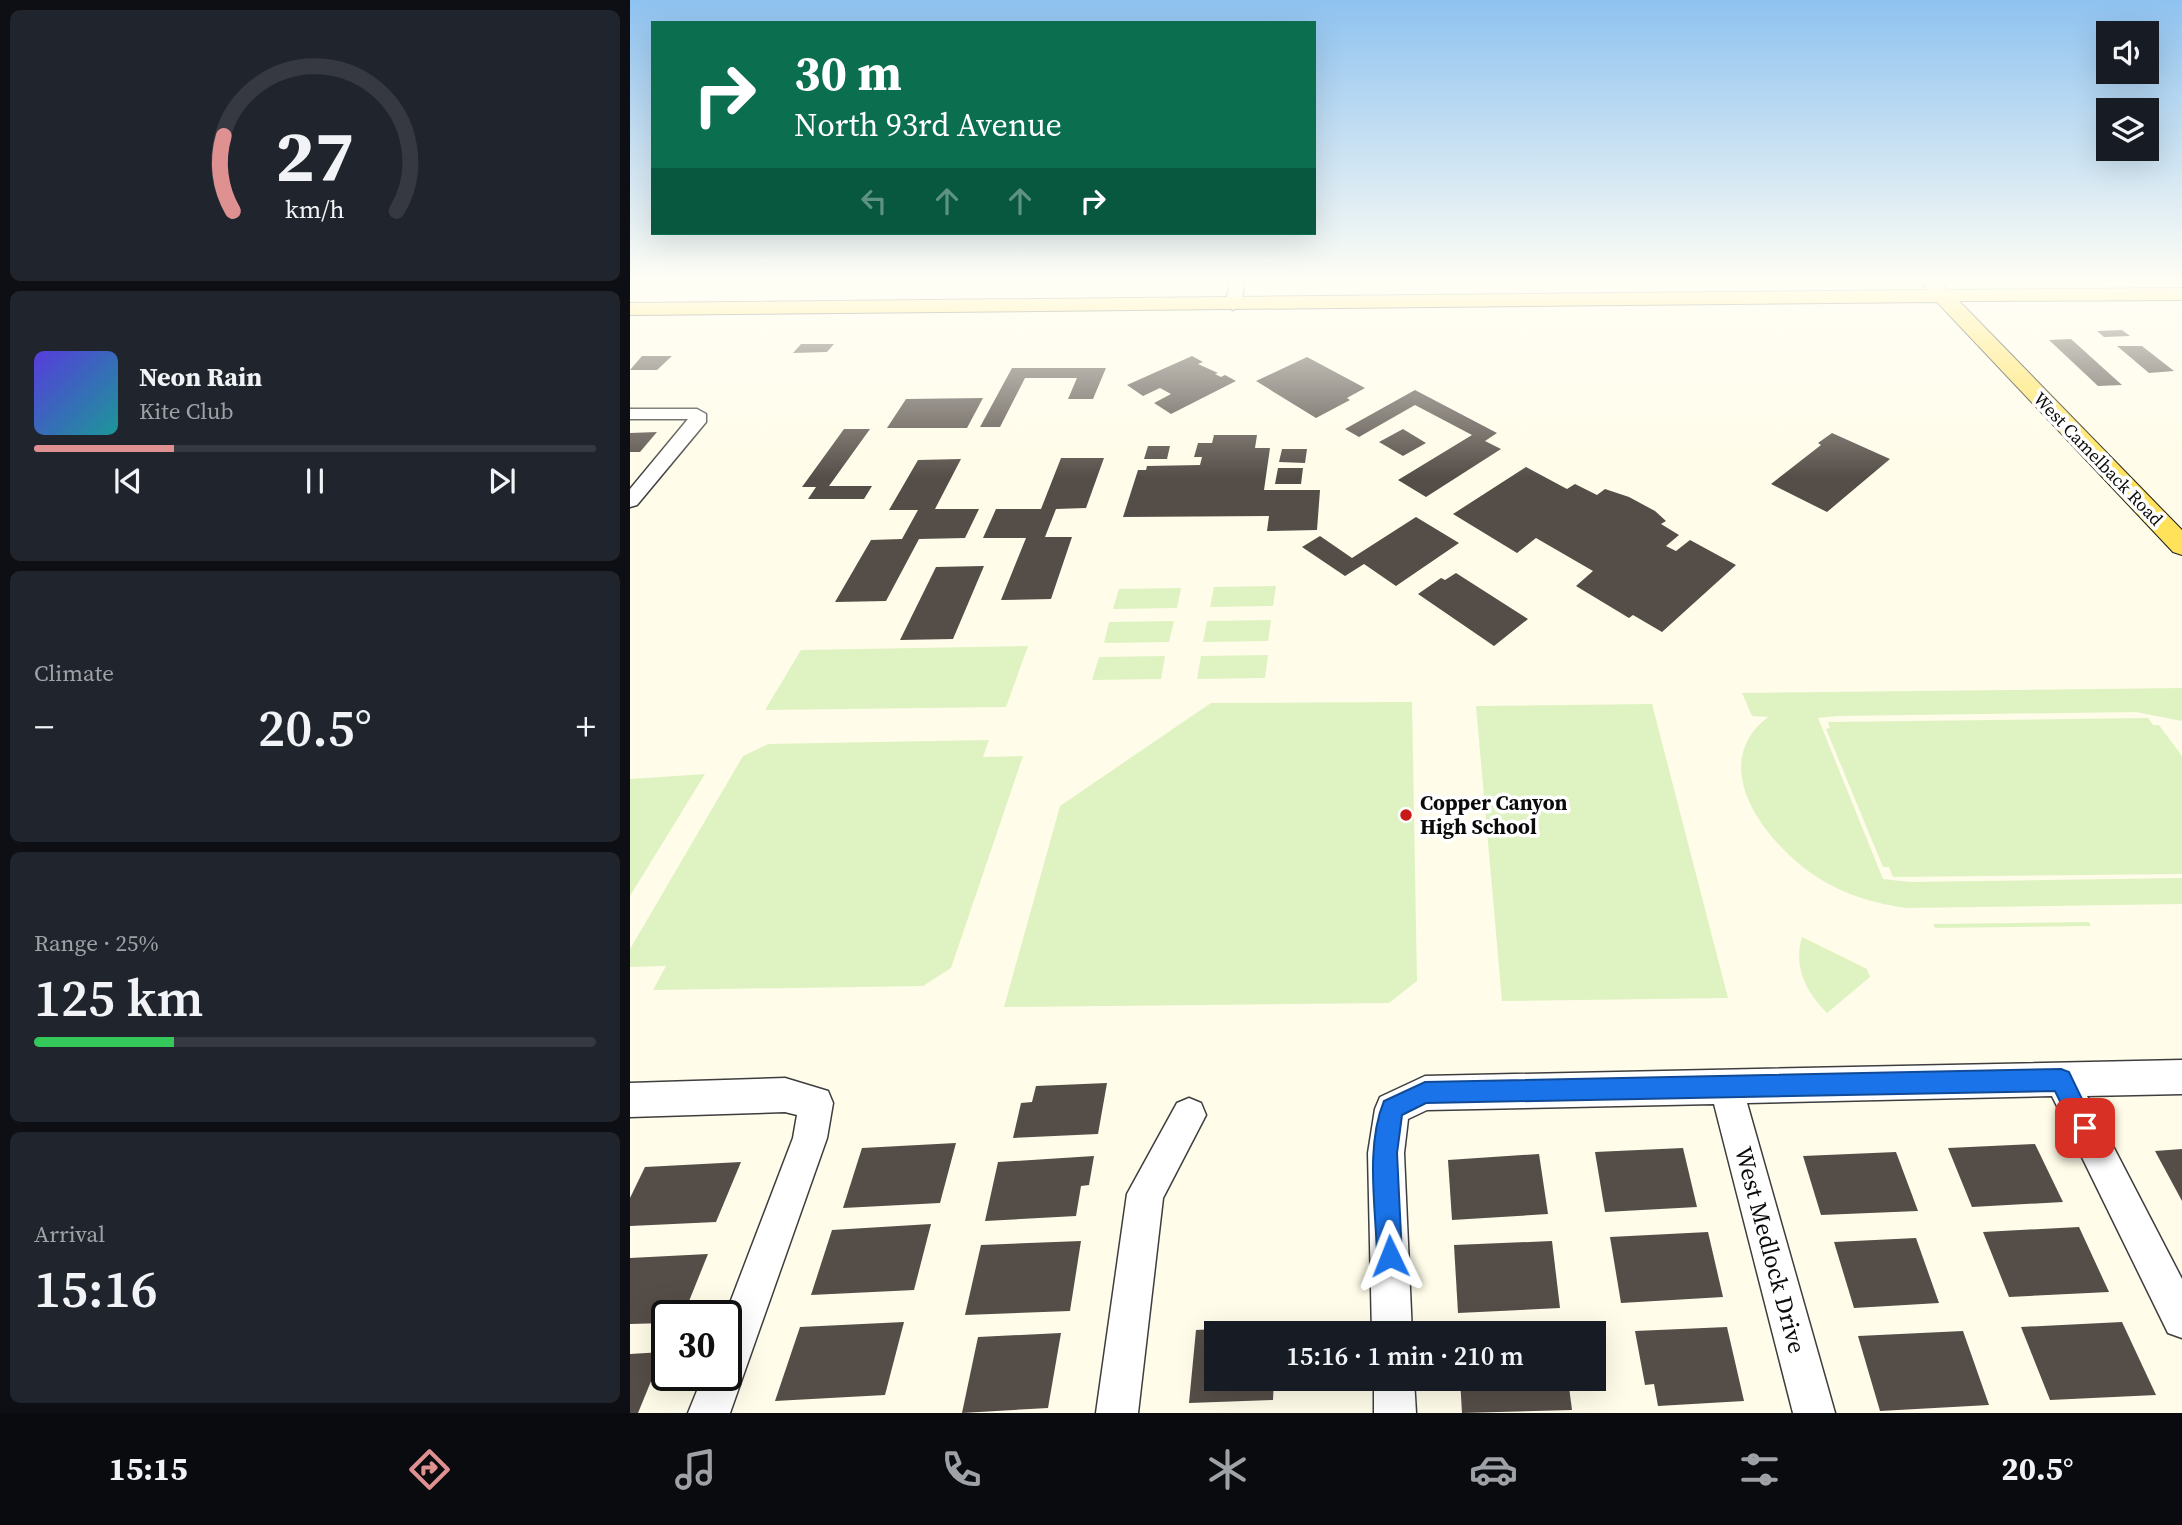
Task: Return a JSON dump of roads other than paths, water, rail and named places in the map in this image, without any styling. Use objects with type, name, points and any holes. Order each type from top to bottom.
[{"type":"main road","name":"West Camelback Road","points":[[1990,346],[2182,546]]},
{"type":"street","points":[[630,414],[697,414],[697,422],[630,501]]},
{"type":"street","points":[[1392,1321],[1386,1153],[1392,1109],[1425,1093],[2182,1077]]},
{"type":"street","points":[[2061,1080],[2182,1320]]},
{"type":"street","name":"West Medlock Drive","points":[[1726,1087],[1814,1413]]},
{"type":"street","points":[[630,1100],[785,1095],[816,1102],[810,1138],[742,1323]]},
{"type":"street","points":[[1117,1413],[1145,1194],[1189,1115]]},
{"type":"street","points":[[709,1413],[717,1391]]},
{"type":"street","points":[[1394,1391],[1395,1413]]},
{"type":"place","name":"Copper Canyon High School","points":[[1406,815]]}]
